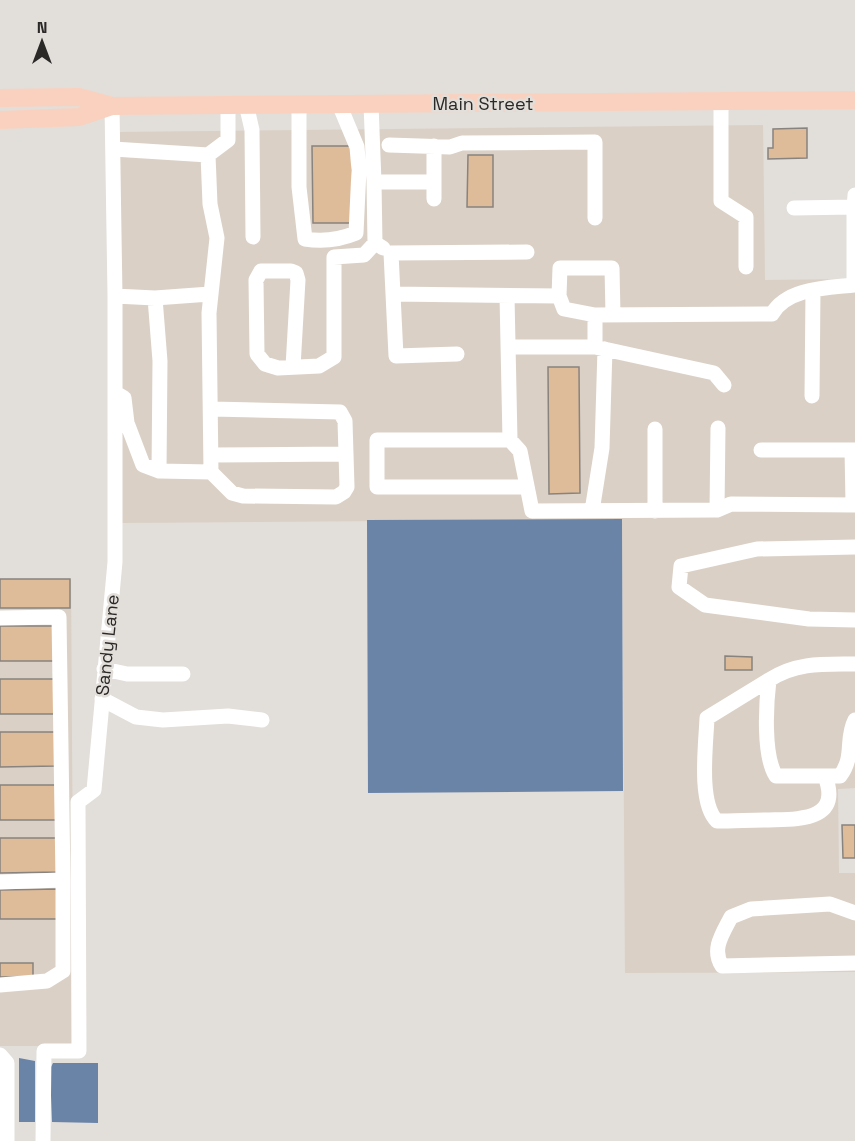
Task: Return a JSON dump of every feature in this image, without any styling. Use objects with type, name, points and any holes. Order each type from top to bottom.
[{"type":"main road","name":"Main Street","points":[[0,98],[79,97],[112,106],[855,100]]},
{"type":"main road","name":"Main Street","points":[[0,120],[79,117],[112,106]]},
{"type":"street","points":[[721,101],[721,201],[746,217],[746,267]]},
{"type":"street","points":[[112,149],[208,155],[228,140],[237,104]]},
{"type":"street","points":[[237,104],[252,130],[253,237]]},
{"type":"street","points":[[299,104],[298,187],[302,231],[305,239],[318,241],[342,239],[356,233],[360,170],[357,147],[339,104]]},
{"type":"street","points":[[293,367],[298,280],[296,273],[261,271],[256,280],[257,354],[265,364],[278,368],[319,366],[334,357],[334,257],[364,255],[375,243],[371,104]]},
{"type":"street","name":"Sandy Lane","points":[[43,1141],[44,1051],[79,1051],[78,802],[94,790],[115,562],[112,106]]},
{"type":"street","points":[[389,145],[450,147],[462,143],[595,142],[595,218]]},
{"type":"street","points":[[434,146],[434,199]]},
{"type":"street","points":[[208,155],[210,204],[217,238],[216,269],[210,294],[211,472]]},
{"type":"street","points":[[374,182],[434,182]]},
{"type":"street","points":[[613,315],[612,268],[560,268],[559,296],[564,309],[594,315],[613,315],[772,314],[777,305],[788,297],[854,285],[854,201],[794,208]]},
{"type":"street","points":[[375,243],[391,253],[527,252]]},
{"type":"street","points":[[391,253],[396,356],[457,354]]},
{"type":"street","points":[[812,396],[813,291]]},
{"type":"street","points":[[115,296],[155,298],[210,294]]},
{"type":"street","points":[[393,294],[559,296]]},
{"type":"street","points":[[507,296],[510,440],[519,451],[532,511],[717,510],[731,504],[854,504],[854,450],[761,450]]},
{"type":"street","points":[[155,298],[159,361],[159,471]]},
{"type":"street","points":[[592,512],[602,448],[600,348],[594,315]]},
{"type":"street","points":[[508,347],[600,348],[714,373],[724,385]]},
{"type":"street","points":[[115,393],[124,398],[127,423],[143,465],[159,471],[211,472],[232,493],[243,496],[336,496],[344,492],[347,487],[345,421],[340,412],[212,409]]},
{"type":"street","points":[[717,510],[718,428]]},
{"type":"street","points":[[655,429],[655,511]]},
{"type":"street","points":[[510,440],[377,440],[377,487],[527,487]]},
{"type":"street","points":[[211,455],[346,454]]},
{"type":"street","points":[[855,547],[757,549],[716,556],[681,566],[679,587],[705,605],[809,619],[855,620]]},
{"type":"street","points":[[0,618],[59,617],[63,880],[63,972],[47,981],[0,985]]},
{"type":"street","points":[[825,776],[830,790],[827,804],[821,812],[807,818],[717,821],[709,813],[706,793],[707,718],[784,670],[810,664],[855,664]]},
{"type":"street","points":[[104,669],[127,674],[183,674]]},
{"type":"street","points":[[769,680],[767,701],[772,769],[776,776],[840,776],[848,768],[855,720]]},
{"type":"street","points":[[102,699],[135,717],[163,720],[228,717],[262,720]]},
{"type":"street","points":[[0,882],[63,880]]},
{"type":"street","points":[[855,913],[830,904],[751,909],[731,917],[717,946],[718,959],[722,966],[855,963]]},
{"type":"street","points":[[0,1055],[7,1063],[3,1106],[7,1141]]},
{"type":"shaded area","points":[[763,125],[765,280],[855,279],[855,788],[838,789],[839,873],[855,873],[855,972],[625,973],[622,519],[122,523],[120,132]]},
{"type":"shaded area","points":[[71,580],[74,1046],[0,1046],[0,581]]},
{"type":"water","points":[[622,519],[623,791],[368,793],[367,520]]},
{"type":"water","points":[[19,1058],[35,1061],[35,1122],[19,1122]]},
{"type":"water","points":[[53,1063],[98,1063],[98,1123],[52,1122],[50,1069]]},
{"type":"building","points":[[807,128],[807,158],[768,159],[768,148],[773,148],[773,129]]},
{"type":"building","points":[[312,146],[352,146],[353,223],[313,223]]},
{"type":"building","points":[[468,155],[493,155],[493,207],[467,207]]},
{"type":"building","points":[[548,367],[579,367],[580,493],[549,494]]},
{"type":"building","points":[[0,579],[70,579],[70,608],[0,608]]},
{"type":"building","points":[[0,626],[54,626],[54,661],[0,661]]},
{"type":"building","points":[[725,656],[752,657],[752,670],[725,670]]},
{"type":"building","points":[[0,679],[54,679],[54,714],[0,714]]},
{"type":"building","points":[[0,732],[55,732],[55,766],[0,767]]},
{"type":"building","points":[[0,785],[56,785],[56,820],[0,820]]},
{"type":"building","points":[[842,825],[855,825],[855,858],[843,858]]},
{"type":"building","points":[[0,838],[57,838],[58,872],[0,873]]},
{"type":"building","points":[[60,889],[60,919],[0,919],[0,890]]},
{"type":"building","points":[[0,963],[33,963],[33,977],[0,977]]}]
